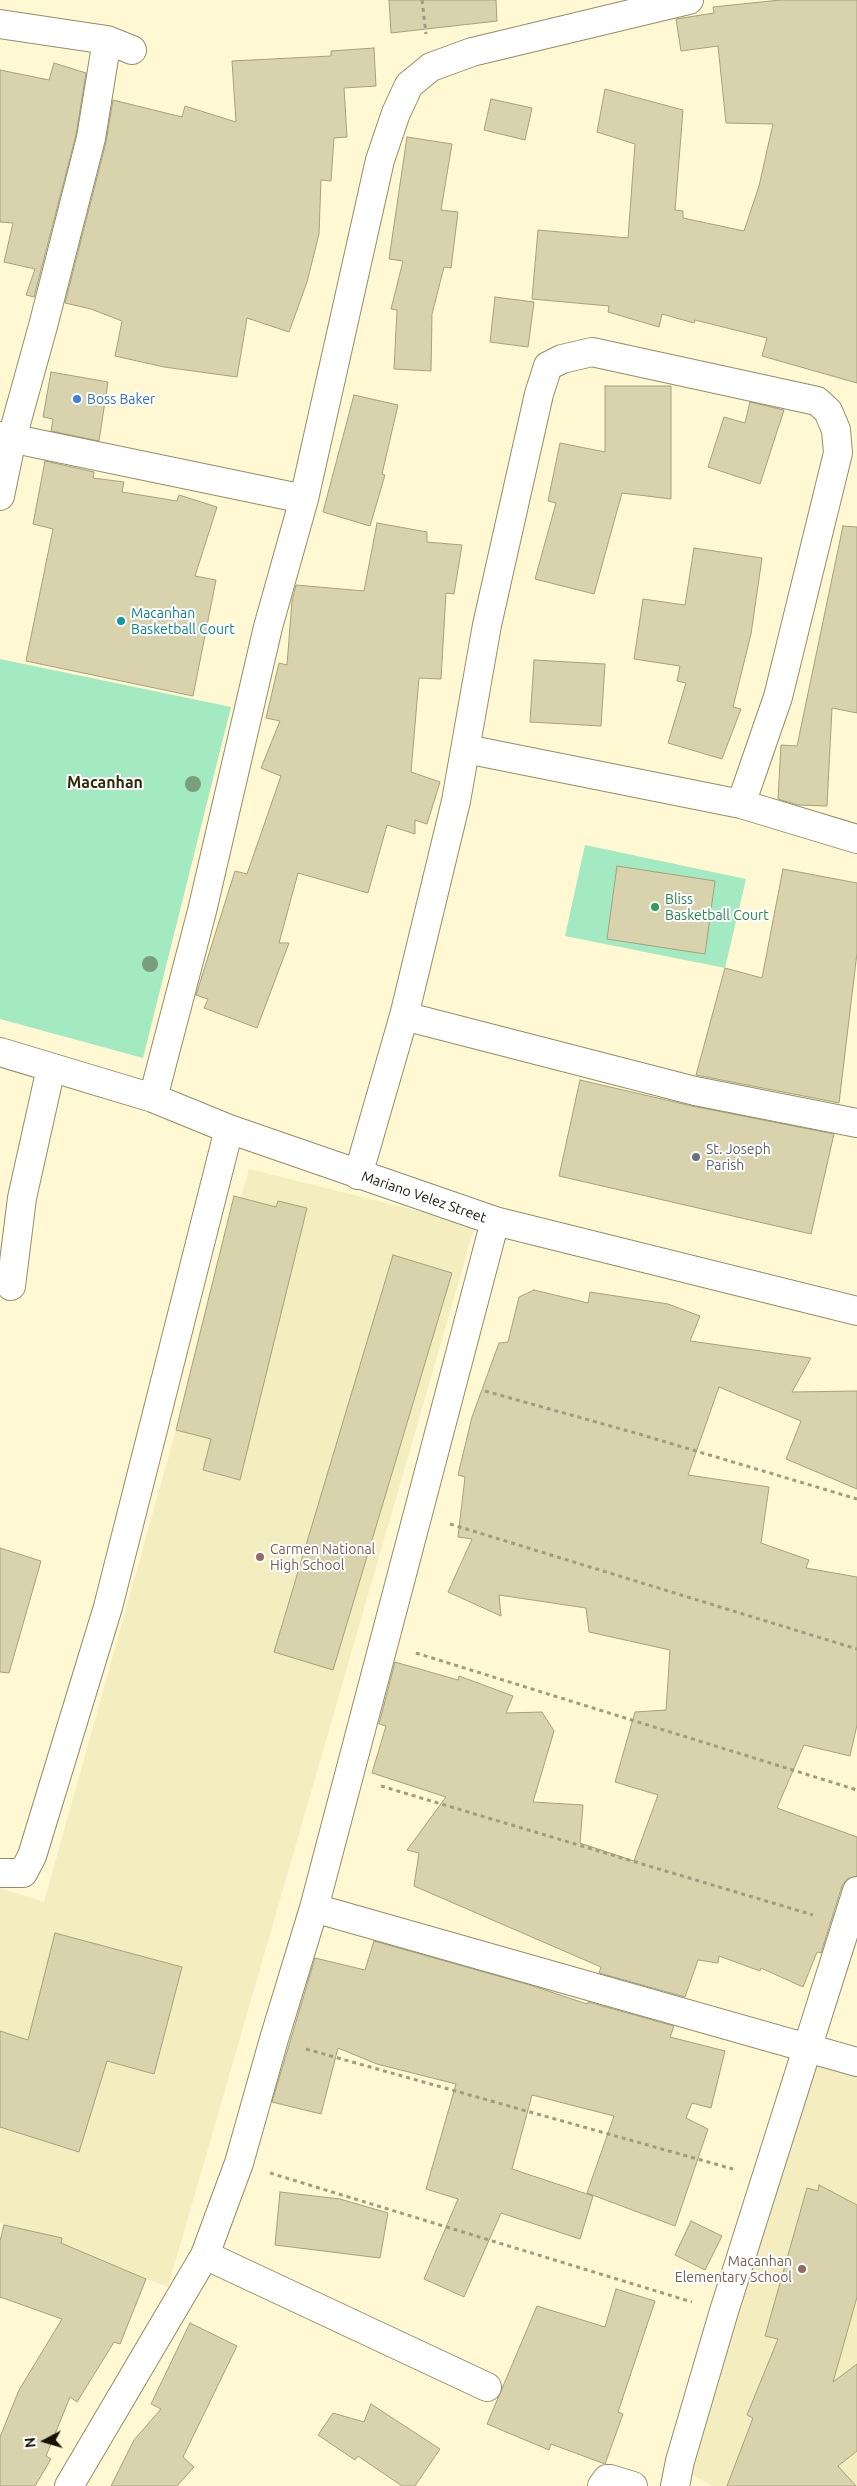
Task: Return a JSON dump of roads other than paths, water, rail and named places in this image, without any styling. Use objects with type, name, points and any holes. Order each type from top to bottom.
[{"type":"street","points":[[153,1098],[202,910],[268,627],[304,499],[380,160],[396,113],[409,85],[431,67],[472,52],[689,0]]},
{"type":"street","points":[[0,24],[107,40],[132,50]]},
{"type":"street","points":[[0,496],[6,437],[43,326],[88,147],[107,40]]},
{"type":"street","points":[[358,1175],[404,1016],[456,801],[488,626],[539,394],[548,366],[562,359],[592,352],[817,400],[828,412],[836,430],[838,453],[782,678],[741,804]]},
{"type":"street","points":[[6,437],[304,499]]},
{"type":"street","points":[[466,750],[741,804],[857,839]]},
{"type":"street","points":[[404,1016],[695,1091],[857,1123]]},
{"type":"street","name":"Mariano Velez Street","points":[[0,1052],[50,1068],[102,1081],[153,1098],[230,1129],[495,1221],[857,1312]]},
{"type":"street","points":[[11,1286],[22,1198],[50,1068]]},
{"type":"street","points":[[0,1873],[23,1873],[32,1856],[108,1607],[230,1129]]},
{"type":"street","points":[[69,2486],[205,2255],[239,2164],[274,2039],[314,1908],[416,1514],[495,1221]]},
{"type":"street","points":[[675,2486],[680,2461],[724,2311],[857,1890]]},
{"type":"street","points":[[314,1908],[857,2062]]},
{"type":"street","points":[[205,2255],[487,2387]]},
{"type":"street","points":[[602,2486],[607,2479],[610,2479],[633,2486]]},
{"type":"place","name":"Boss Baker","points":[[77,399]]},
{"type":"place","name":"Macanhan Basketball Court","points":[[121,621]]},
{"type":"place","name":"Bliss Basketball Court","points":[[655,907]]},
{"type":"place","name":"St. Joseph Parish","points":[[696,1157]]},
{"type":"place","name":"Carmen National High School","points":[[260,1557]]},
{"type":"place","name":"Macanhan Elementary School","points":[[802,2269]]},
{"type":"district","name":"Macanhan","points":[[105,783]]}]
